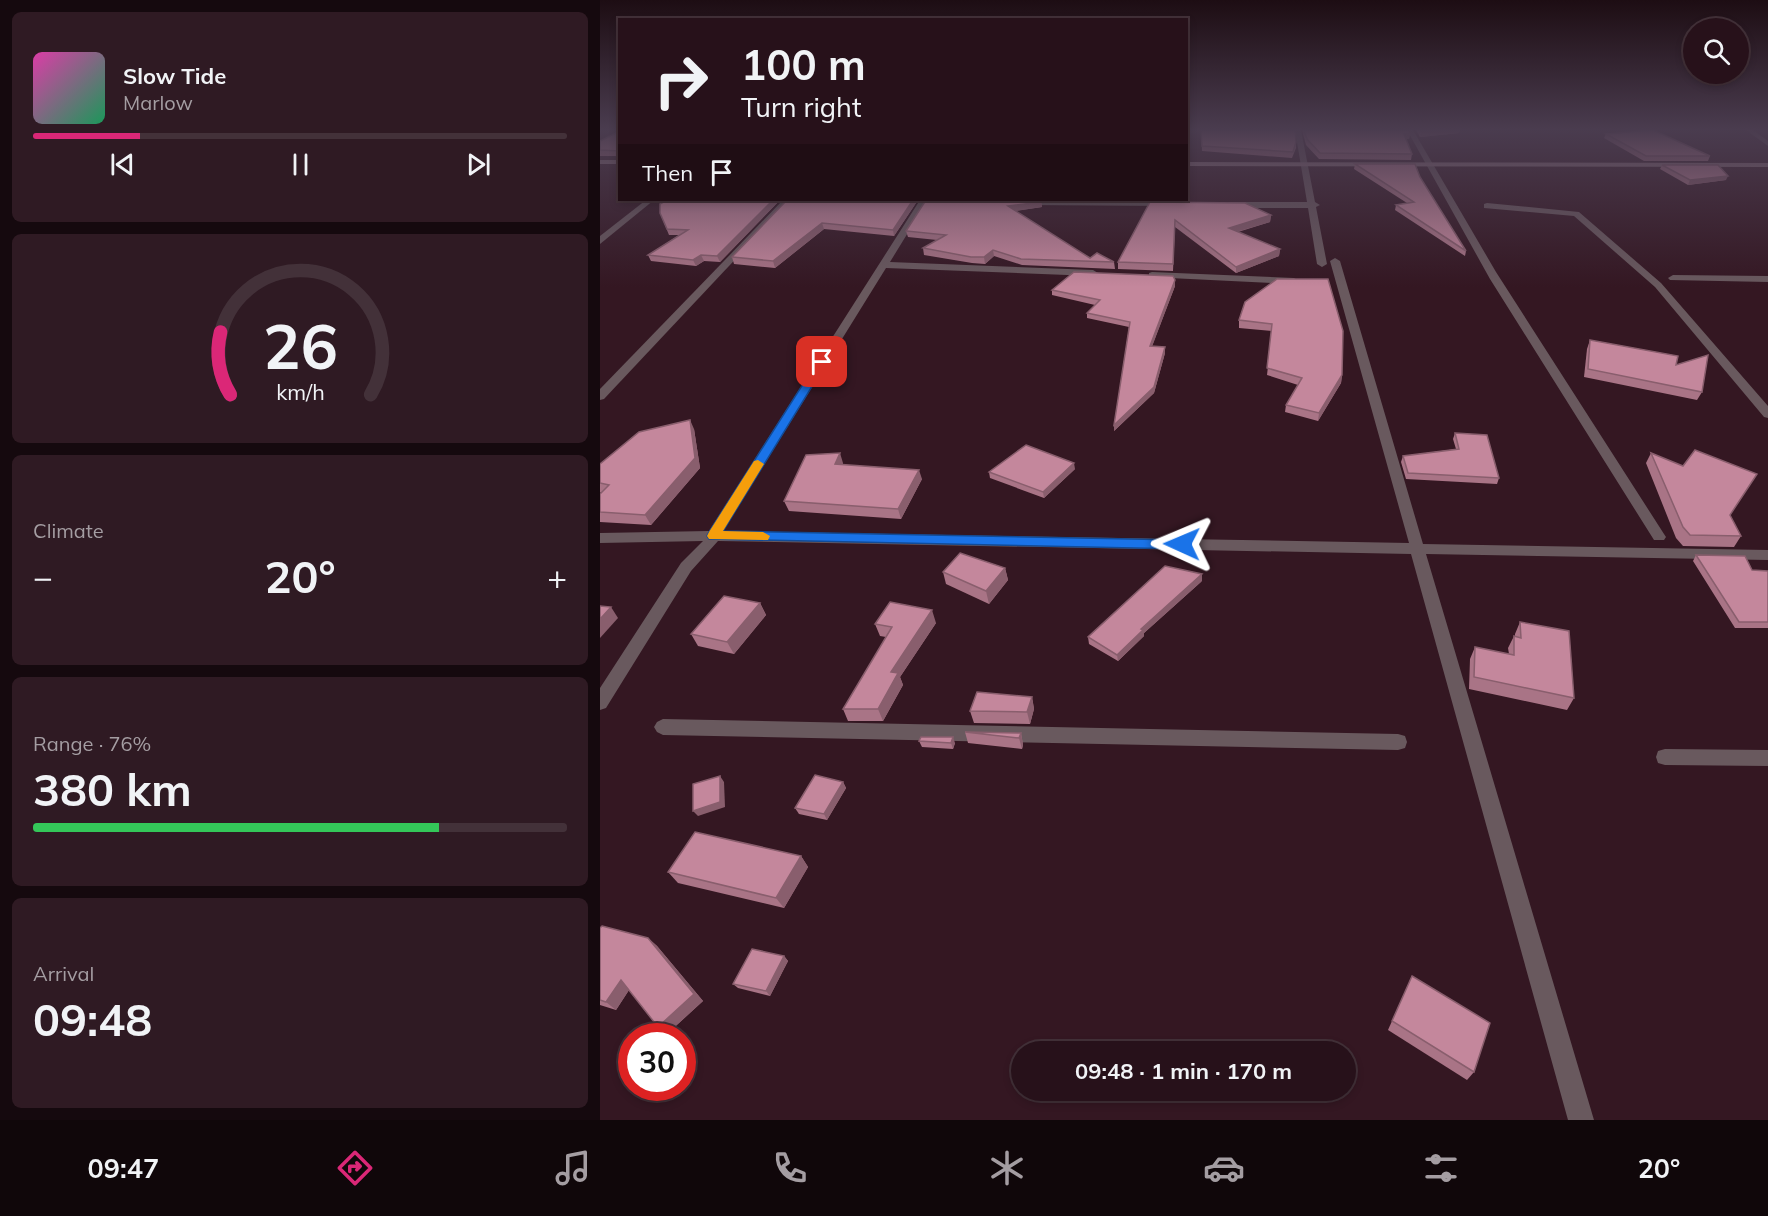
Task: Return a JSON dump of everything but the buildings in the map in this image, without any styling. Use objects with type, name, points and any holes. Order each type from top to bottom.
[{"type":"street","points":[[1310,182],[1329,263],[1581,1120]]},
{"type":"street","points":[[1440,182],[1493,277],[1659,537]]},
{"type":"street","points":[[600,241],[649,201]]},
{"type":"street","points":[[600,396],[786,201]]},
{"type":"street","points":[[600,703],[686,567],[713,536],[923,201]]},
{"type":"street","points":[[1026,203],[1177,204]]},
{"type":"street","points":[[1223,204],[1316,205]]},
{"type":"street","points":[[1487,206],[1576,214],[1658,285],[1768,414]]},
{"type":"street","points":[[883,265],[1106,274]]},
{"type":"street","points":[[1141,275],[1294,281]]},
{"type":"street","points":[[1673,278],[1768,279]]},
{"type":"street","points":[[600,538],[713,536],[1768,555]]},
{"type":"street","points":[[663,727],[1398,742]]},
{"type":"street","points":[[1665,758],[1768,758]]},
{"type":"slow traffic","points":[[758,464],[713,536],[763,536]]},
{"type":"route","points":[[822,362],[713,536],[1182,544]]}]
